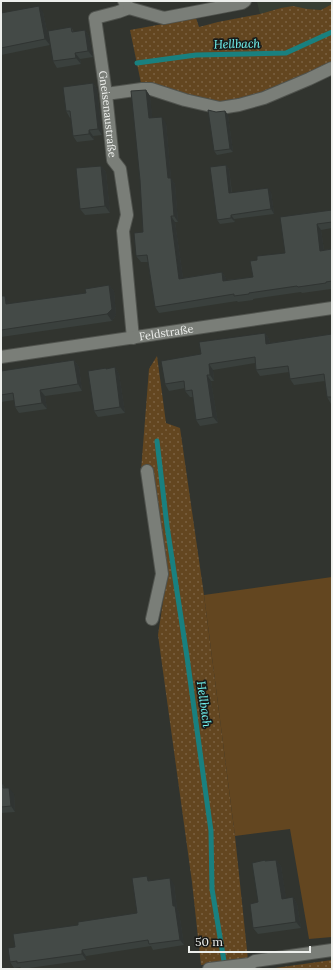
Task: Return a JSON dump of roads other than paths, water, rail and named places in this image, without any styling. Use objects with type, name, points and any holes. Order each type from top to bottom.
[{"type":"street","name":"Gneisenaustraße","points":[[133,338],[122,230],[126,215],[120,169],[113,160],[106,94],[95,18],[118,12],[126,5],[164,18],[242,3],[245,1]]},
{"type":"street","points":[[106,94],[152,89],[185,100],[220,108],[239,105],[264,98],[332,68]]},
{"type":"street","name":"Feldstraße","points":[[1,357],[332,308]]},
{"type":"street","points":[[147,471],[162,574],[152,619]]},
{"type":"street","points":[[209,969],[250,964],[255,961],[332,950]]},
{"type":"waterway","name":"Hellbach","points":[[137,63],[196,55],[286,53],[332,32]]},
{"type":"waterway","name":"Hellbach","points":[[157,441],[167,526],[211,831],[212,889],[225,967]]}]
